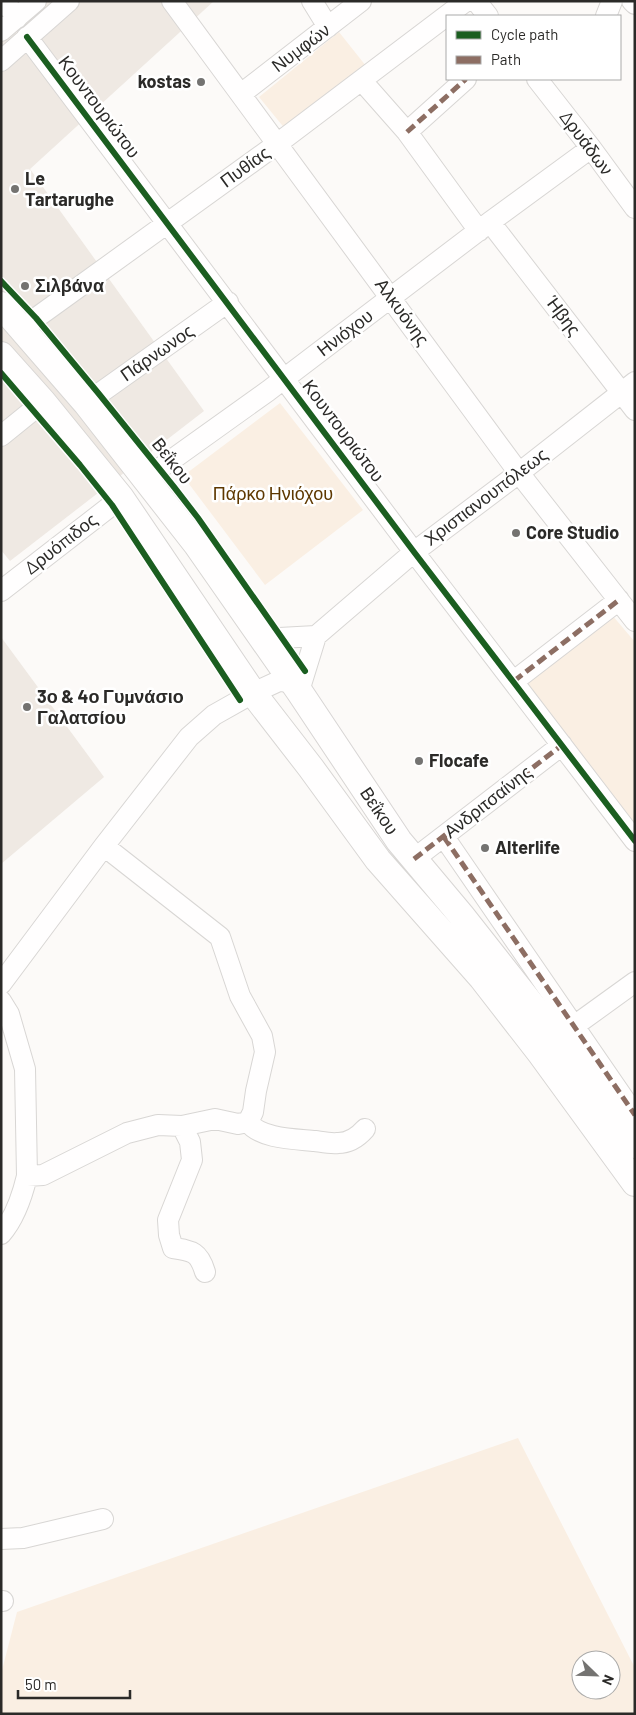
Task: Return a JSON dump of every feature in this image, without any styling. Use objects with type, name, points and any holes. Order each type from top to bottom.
[{"type":"main road","name":"Βεΐκου","points":[[1,305],[86,403],[197,545],[295,686],[394,834],[461,914],[564,1030],[635,1145]]},
{"type":"main road","name":"Βεΐκου","points":[[1,355],[43,402],[121,498],[252,693],[311,768],[378,860],[482,978],[635,1183]]},
{"type":"street","points":[[4,1],[17,18]]},
{"type":"street","points":[[1,31],[36,1]]},
{"type":"street","points":[[1,61],[69,1]]},
{"type":"street","name":"Αλκυόνης","points":[[172,1],[520,473],[635,621]]},
{"type":"street","points":[[312,1],[328,27]]},
{"type":"street","name":"Νυμφών","points":[[241,94],[361,1]]},
{"type":"street","name":"Πυθίας","points":[[448,15],[466,1]]},
{"type":"street","points":[[476,1],[487,15]]},
{"type":"street","points":[[606,15],[612,1]]},
{"type":"street","points":[[632,1],[635,4]]},
{"type":"street","name":"Πυθίας","points":[[22,330],[277,144],[446,16]]},
{"type":"street","name":"Κουντουριώτου","points":[[27,38],[228,302],[414,552],[635,841]]},
{"type":"street","points":[[407,132],[465,80]]},
{"type":"street","name":"Δρυάδων","points":[[537,80],[591,148],[635,208]]},
{"type":"street","name":"Ήβης","points":[[362,81],[485,226],[628,387],[635,410]]},
{"type":"street","name":"Ηνιόχου","points":[[145,479],[285,378],[591,148]]},
{"type":"street","name":"Πάρνωνος","points":[[86,403],[228,302]]},
{"type":"street","name":"Χριστιανουπόλεως","points":[[316,636],[414,552],[520,473],[628,387]]},
{"type":"street","points":[[1,436],[43,402]]},
{"type":"street","name":"Δρυόπιδος","points":[[1,591],[121,498]]},
{"type":"street","points":[[514,681],[619,600]]},
{"type":"street","points":[[1,984],[104,846],[189,737],[214,714],[279,680],[295,686],[316,636],[261,638]]},
{"type":"street","name":"Ανδριτσαίνης","points":[[414,859],[562,745]]},
{"type":"street","points":[[444,837],[564,1030],[635,1115]]},
{"type":"street","points":[[104,846],[220,937],[240,996],[262,1036],[265,1052],[253,1112],[248,1122]]},
{"type":"street","points":[[564,1030],[635,982]]},
{"type":"street","points":[[1,1001],[9,1014],[25,1069],[27,1176],[23,1193],[10,1224],[1,1234]]},
{"type":"street","points":[[27,1176],[43,1175],[127,1133],[158,1125],[182,1126],[215,1119],[238,1124],[248,1122]]},
{"type":"street","points":[[248,1122],[252,1127],[276,1136],[337,1144],[359,1136],[365,1129]]},
{"type":"street","points":[[182,1126],[190,1142],[192,1160],[168,1220],[169,1235],[173,1248],[196,1254],[201,1260],[205,1272]]},
{"type":"street","points":[[1,1539],[23,1538],[103,1519]]},
{"type":"shaded area","points":[[1,1],[214,1],[30,169],[204,411],[10,561],[1,550]]},
{"type":"shaded area","name":"3ο & 4ο Γυμνάσιο Γαλατσίου","points":[[1,637],[104,777],[1,864]]},
{"type":"green space","points":[[339,32],[366,66],[286,130],[259,97]]},
{"type":"green space","name":"Πάρκο Ηνιόχου","points":[[280,403],[363,510],[265,585],[183,476]]},
{"type":"green space","points":[[612,615],[635,642],[635,825],[522,683]]},
{"type":"green space","points":[[518,1438],[635,1668],[635,1714],[1,1714],[1,1674],[17,1612]]},
{"type":"marked path","points":[[407,132],[465,80]]},
{"type":"marked path","points":[[514,681],[619,600]]},
{"type":"marked path","points":[[414,859],[562,745]]},
{"type":"marked path","points":[[444,837],[635,1115]]},
{"type":"cycle path","points":[[27,37],[414,552],[635,841]]},
{"type":"cycle path","points":[[1,281],[36,318],[174,487],[198,518],[305,671]]},
{"type":"cycle path","points":[[1,373],[112,505],[240,700]]},
{"type":"place","name":"kostas","points":[[201,82]]},
{"type":"place","name":"Le Tartarughe","points":[[15,189]]},
{"type":"place","name":"Σιλβάνα","points":[[25,286]]},
{"type":"place","name":"Core Studio","points":[[516,533]]},
{"type":"place","name":"3ο & 4ο Γυμνάσιο Γαλατσίου","points":[[27,707]]},
{"type":"place","name":"Flocafe","points":[[419,761]]},
{"type":"place","name":"Alterlife","points":[[485,848]]}]
